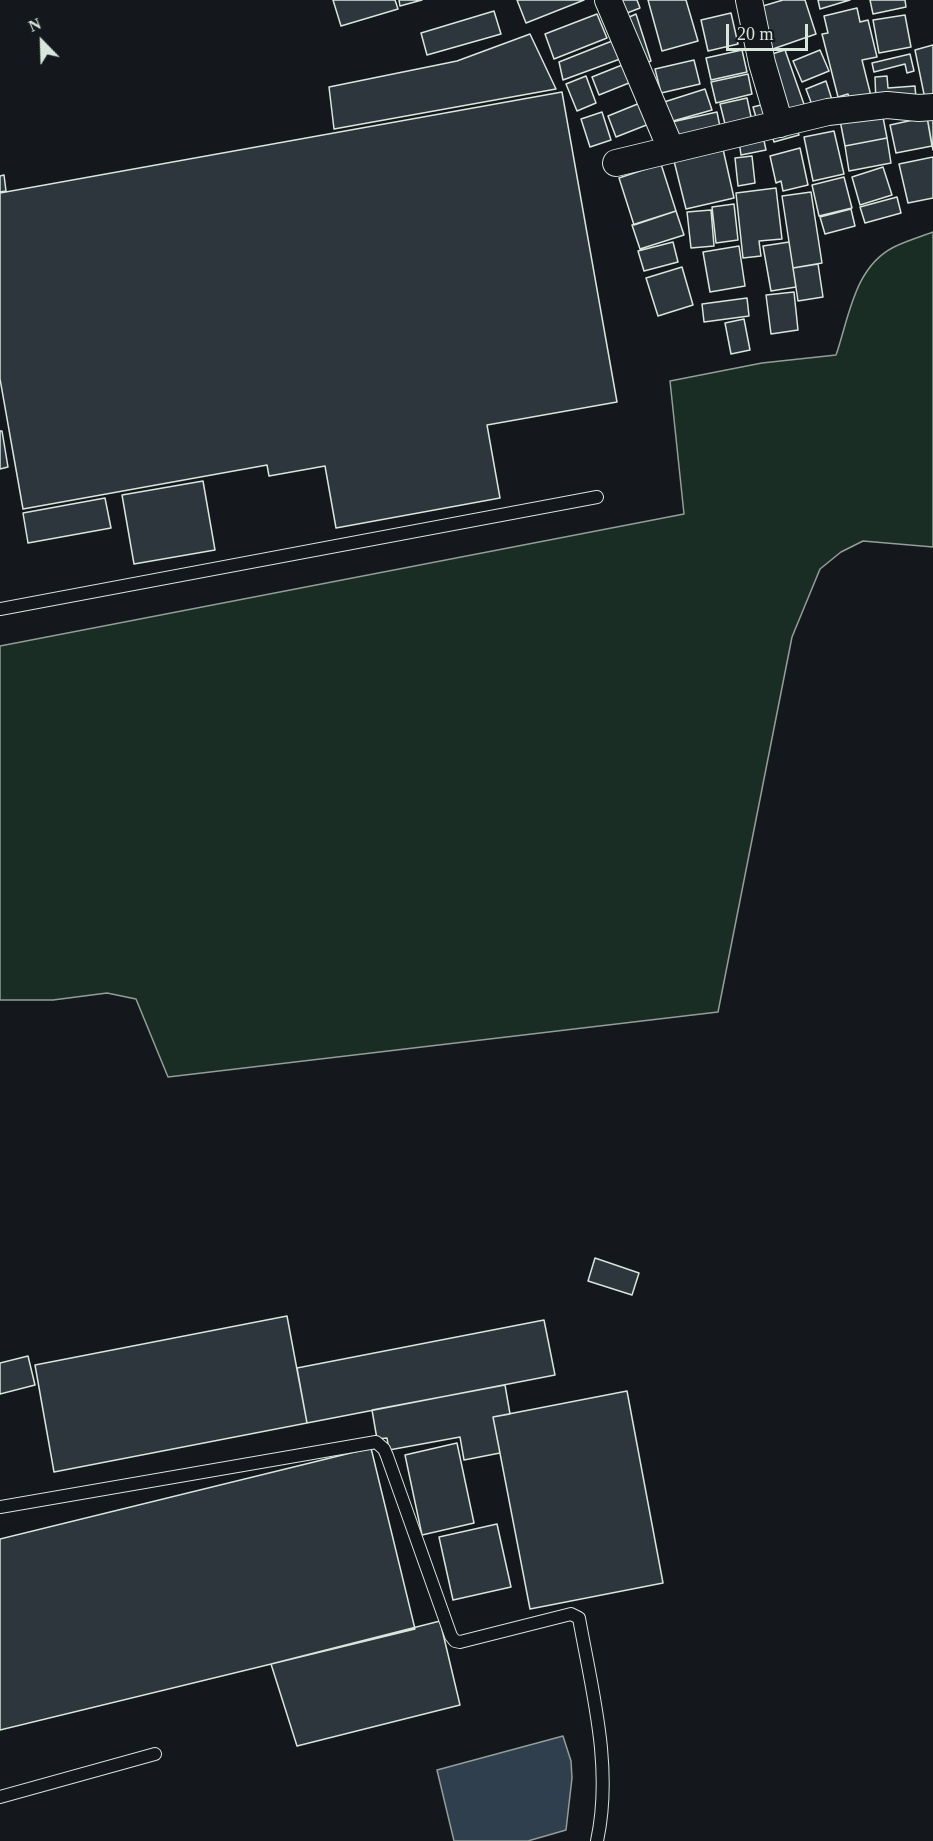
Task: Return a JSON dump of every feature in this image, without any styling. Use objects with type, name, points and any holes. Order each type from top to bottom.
[{"type":"street","points":[[608,0],[671,149]]},
{"type":"street","points":[[749,0],[760,53],[780,124]]},
{"type":"street","points":[[616,163],[828,112],[887,105],[933,107]]},
{"type":"lane","points":[[0,609],[597,497]]},
{"type":"lane","points":[[0,1507],[376,1442],[384,1449],[387,1456],[451,1636],[455,1641],[460,1642],[571,1614],[579,1618],[604,1768],[597,1841]]},
{"type":"lane","points":[[0,1797],[155,1754]]},
{"type":"green space","points":[[933,232],[933,547],[863,541],[841,552],[820,569],[792,637],[718,1012],[168,1077],[136,999],[107,993],[53,1000],[0,1000],[0,646],[684,514],[670,381],[762,363],[836,355],[855,295],[870,267],[894,247]]},
{"type":"water","points":[[563,1736],[571,1761],[572,1778],[566,1830],[528,1841],[454,1841],[437,1770]]},
{"type":"building","points":[[333,0],[395,0],[398,9],[341,26]]},
{"type":"building","points":[[399,0],[422,0],[400,6]]},
{"type":"building","points":[[517,0],[584,0],[526,23]]},
{"type":"building","points":[[616,0],[637,0],[640,8],[622,15]]},
{"type":"building","points":[[648,0],[686,0],[698,41],[662,51]]},
{"type":"building","points":[[783,0],[805,0],[816,34],[770,50],[756,8]]},
{"type":"building","points":[[818,0],[850,0],[820,9]]},
{"type":"building","points":[[870,0],[905,0],[906,7],[873,14]]},
{"type":"building","points":[[857,8],[860,22],[868,20],[877,57],[862,60],[871,96],[850,101],[848,94],[838,97],[822,34],[828,33],[824,16]]},
{"type":"building","points":[[494,11],[501,34],[427,55],[421,33]]},
{"type":"building","points":[[731,13],[738,44],[708,51],[701,20]]},
{"type":"building","points":[[597,14],[607,38],[554,59],[545,34]]},
{"type":"building","points":[[636,14],[651,61],[641,65],[625,19]]},
{"type":"building","points":[[905,15],[911,47],[879,53],[873,20]]},
{"type":"building","points":[[530,34],[556,89],[334,129],[329,87],[457,61]]},
{"type":"building","points":[[612,41],[620,59],[563,80],[559,62]]},
{"type":"building","points":[[933,45],[933,103],[926,104],[915,50]]},
{"type":"building","points":[[742,50],[747,72],[711,80],[706,58]]},
{"type":"building","points":[[785,50],[806,110],[784,119],[762,57]]},
{"type":"building","points":[[820,50],[829,71],[802,82],[793,61]]},
{"type":"building","points":[[910,54],[914,71],[907,73],[905,64],[874,72],[872,63]]},
{"type":"building","points":[[694,60],[700,84],[661,93],[655,69]]},
{"type":"building","points":[[627,63],[634,81],[599,95],[592,77]]},
{"type":"building","points":[[748,74],[752,94],[716,103],[711,82]]},
{"type":"building","points":[[586,76],[596,103],[577,111],[566,84]]},
{"type":"building","points":[[887,76],[888,88],[915,86],[916,99],[876,103],[875,77]]},
{"type":"building","points":[[826,81],[833,103],[814,110],[806,89]]},
{"type":"building","points":[[705,89],[712,110],[666,123],[661,103]]},
{"type":"building","points":[[562,92],[617,402],[487,425],[500,498],[336,528],[325,466],[269,476],[267,465],[23,509],[0,379],[0,193]]},
{"type":"building","points":[[747,98],[753,126],[727,132],[720,104]]},
{"type":"building","points":[[640,103],[649,124],[616,137],[608,116]]},
{"type":"building","points":[[769,103],[773,121],[758,124],[753,107]]},
{"type":"building","points":[[881,107],[887,138],[845,146],[839,115]]},
{"type":"building","points":[[602,112],[611,140],[590,147],[581,119]]},
{"type":"building","points":[[717,112],[721,132],[677,142],[672,122]]},
{"type":"building","points":[[933,116],[933,150],[927,117]]},
{"type":"building","points":[[927,117],[932,146],[896,153],[890,125]]},
{"type":"building","points":[[796,125],[799,135],[774,142],[771,132]]},
{"type":"building","points":[[834,131],[844,174],[813,181],[804,137]]},
{"type":"building","points":[[763,136],[766,150],[741,155],[739,141]]},
{"type":"building","points":[[887,138],[891,163],[849,171],[845,146]]},
{"type":"building","points":[[800,148],[808,185],[783,191],[781,181],[776,183],[770,156]]},
{"type":"building","points":[[723,149],[734,198],[686,209],[674,161]]},
{"type":"building","points":[[752,156],[755,183],[738,186],[735,158]]},
{"type":"building","points":[[933,157],[933,198],[908,203],[899,164]]},
{"type":"building","points":[[661,164],[676,211],[634,225],[619,178]]},
{"type":"building","points":[[883,167],[892,195],[860,205],[852,177]]},
{"type":"building","points":[[4,175],[6,191],[0,192],[0,176]]},
{"type":"building","points":[[844,177],[852,208],[819,216],[812,185]]},
{"type":"building","points":[[776,188],[782,239],[759,241],[761,256],[743,258],[736,193]]},
{"type":"building","points":[[811,192],[822,263],[793,268],[782,196]]},
{"type":"building","points":[[897,197],[901,213],[865,223],[860,207]]},
{"type":"building","points":[[734,204],[738,240],[716,243],[712,207]]},
{"type":"building","points":[[851,209],[855,226],[825,234],[820,217]]},
{"type":"building","points":[[711,210],[714,246],[691,248],[687,212]]},
{"type":"building","points":[[676,211],[684,235],[640,249],[632,225]]},
{"type":"building","points":[[673,242],[678,262],[644,271],[638,251]]},
{"type":"building","points":[[789,242],[796,287],[771,291],[763,246]]},
{"type":"building","points":[[739,246],[745,286],[710,292],[703,252]]},
{"type":"building","points":[[818,264],[823,297],[798,301],[793,268]]},
{"type":"building","points":[[682,267],[693,305],[658,316],[646,278]]},
{"type":"building","points":[[794,292],[798,330],[771,334],[766,295]]},
{"type":"building","points":[[747,298],[749,316],[704,322],[702,304]]},
{"type":"building","points":[[744,319],[750,350],[731,354],[725,323]]},
{"type":"building","points":[[0,431],[2,431],[8,467],[0,469]]},
{"type":"building","points":[[203,481],[215,550],[134,564],[122,495]]},
{"type":"building","points":[[105,498],[111,528],[28,543],[23,513]]},
{"type":"building","points":[[595,1258],[639,1273],[632,1295],[588,1281]]},
{"type":"building","points":[[287,1316],[307,1423],[54,1472],[35,1365]]},
{"type":"building","points":[[544,1320],[555,1375],[307,1423],[297,1368]]},
{"type":"building","points":[[28,1356],[35,1385],[0,1394],[0,1363]]},
{"type":"building","points":[[505,1385],[510,1414],[493,1417],[500,1453],[464,1460],[460,1437],[389,1450],[387,1438],[377,1439],[372,1410]]},
{"type":"building","points":[[627,1391],[663,1583],[530,1609],[493,1417]]},
{"type":"building","points":[[457,1443],[474,1523],[422,1535],[405,1455]]},
{"type":"building","points":[[371,1448],[415,1629],[0,1730],[0,1539]]},
{"type":"building","points":[[497,1524],[511,1587],[453,1600],[439,1537]]},
{"type":"building","points":[[440,1621],[460,1705],[297,1746],[271,1664]]}]
